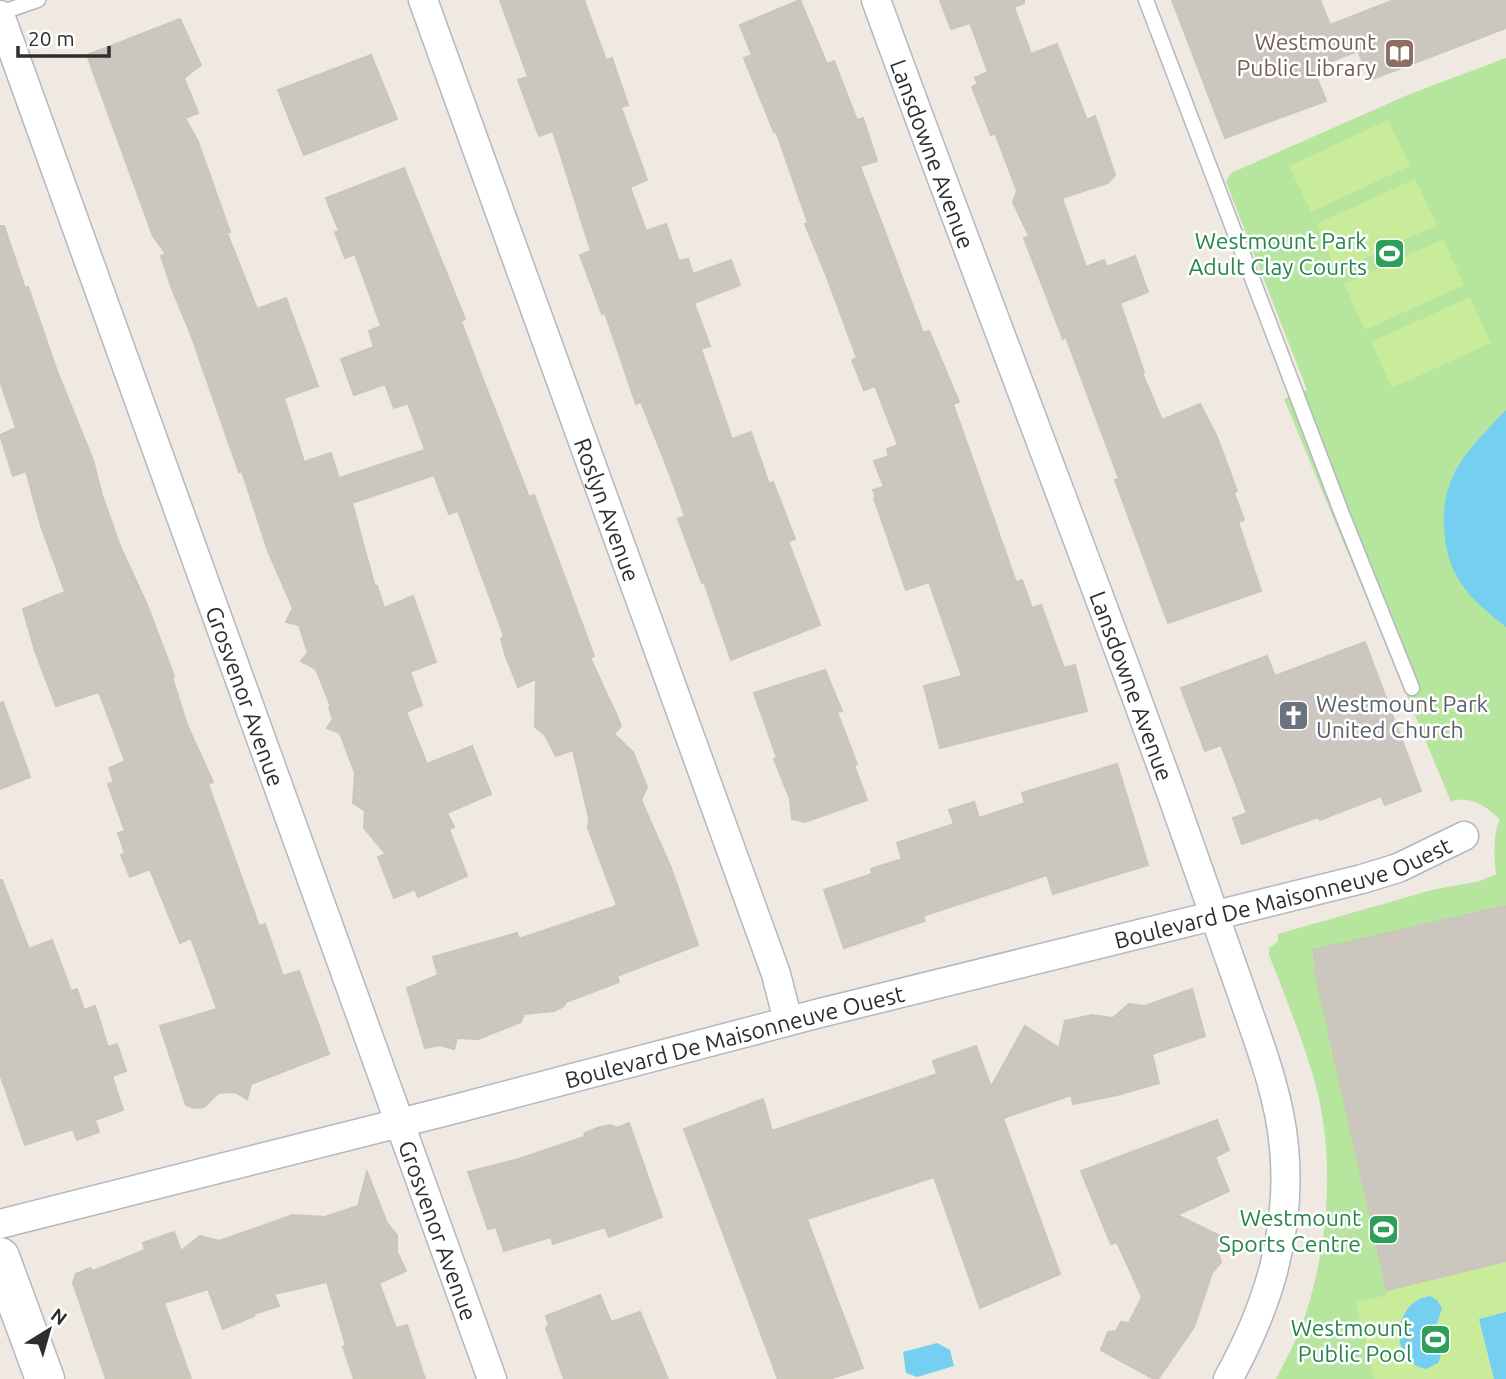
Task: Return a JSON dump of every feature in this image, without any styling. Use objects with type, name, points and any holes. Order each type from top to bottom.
[{"type":"street","name":"Roslyn Avenue","points":[[423,0],[780,986],[788,1021]]},
{"type":"street","name":"Lansdowne Avenue","points":[[876,0],[1112,628],[1273,1086],[1282,1131],[1286,1174],[1283,1220],[1269,1290],[1252,1334],[1228,1379]]},
{"type":"street","name":"Grosvenor Avenue","points":[[0,14],[492,1379]]},
{"type":"street","name":"Boulevard De Maisonneuve Ouest","points":[[0,1224],[788,1021],[1384,873],[1464,836]]},
{"type":"street","points":[[0,1257],[45,1379]]},
{"type":"lane","points":[[0,14],[38,0]]},
{"type":"lane","points":[[1146,0],[1337,502],[1412,688]]},
{"type":"green space","points":[[1506,58],[1506,1379],[1276,1379],[1299,1332],[1313,1289],[1324,1233],[1327,1175],[1323,1118],[1317,1090],[1269,955],[1269,948],[1278,942],[1278,934],[1432,890],[1480,881],[1496,874],[1495,838],[1500,820],[1478,803],[1465,800],[1451,802],[1284,399],[1307,390],[1226,182],[1231,173],[1410,94]]},
{"type":"green space","points":[[1388,120],[1410,166],[1311,212],[1289,166]]},
{"type":"green space","points":[[1415,179],[1437,225],[1337,271],[1316,224]]},
{"type":"green space","points":[[1443,239],[1464,285],[1365,330],[1344,284]]},
{"type":"green space","points":[[1470,297],[1491,343],[1392,388],[1371,342]]},
{"type":"green space","name":"Westmount Public Pool","points":[[1506,1261],[1506,1379],[1374,1379],[1356,1302],[1388,1295],[1387,1290]]},
{"type":"water","points":[[1506,410],[1506,627],[1473,598],[1457,577],[1447,551],[1444,522],[1447,493],[1457,468]]},
{"type":"water","points":[[1430,1296],[1437,1300],[1442,1308],[1435,1330],[1442,1352],[1438,1363],[1426,1369],[1414,1364],[1405,1355],[1400,1331],[1408,1308],[1417,1300]]},
{"type":"water","points":[[1506,1312],[1506,1379],[1494,1379],[1479,1319]]},
{"type":"water","points":[[937,1343],[950,1350],[954,1366],[917,1377],[906,1373],[903,1352]]},
{"type":"building","points":[[500,0],[584,0],[606,60],[612,58],[628,105],[621,107],[647,180],[630,187],[646,231],[666,224],[679,261],[688,259],[693,274],[731,260],[740,285],[694,303],[710,346],[701,349],[732,439],[751,432],[769,484],[773,482],[795,539],[788,541],[820,625],[731,660],[704,582],[702,583],[678,519],[685,516],[667,467],[641,402],[636,404],[605,313],[602,314],[580,255],[591,251],[553,131],[539,136],[518,80],[528,77]]},
{"type":"building","points":[[800,0],[827,64],[834,61],[857,120],[863,118],[877,161],[860,166],[923,333],[929,331],[959,402],[953,404],[1016,582],[1022,580],[1032,608],[1041,605],[1064,668],[1075,665],[1087,711],[940,748],[924,686],[962,676],[929,582],[906,590],[874,498],[876,497],[873,490],[884,487],[874,461],[889,456],[887,449],[898,445],[875,386],[864,390],[852,360],[857,358],[805,224],[808,223],[776,131],[774,132],[744,58],[752,55],[740,25]]},
{"type":"building","points":[[940,0],[1024,0],[1024,3],[1014,7],[1031,54],[1057,44],[1087,120],[1095,116],[1115,175],[1108,183],[1062,198],[1086,267],[1104,260],[1107,267],[1135,256],[1148,292],[1120,303],[1144,372],[1142,373],[1162,420],[1200,404],[1217,437],[1237,491],[1234,493],[1244,520],[1238,522],[1261,591],[1168,623],[1115,480],[1119,479],[1066,337],[1063,339],[1024,238],[1029,236],[1013,202],[1017,191],[995,133],[991,135],[972,87],[978,84],[975,78],[988,72],[970,23],[951,29]]},
{"type":"building","points":[[1172,0],[1320,0],[1330,25],[1394,0],[1506,0],[1506,28],[1370,80],[1358,51],[1313,68],[1326,101],[1225,138]]},
{"type":"building","points":[[180,19],[201,65],[184,78],[198,113],[185,118],[198,142],[230,232],[227,233],[257,309],[286,298],[318,386],[284,398],[304,462],[331,453],[339,478],[425,450],[408,403],[394,408],[385,384],[354,395],[341,359],[374,347],[369,331],[381,326],[355,254],[345,258],[335,232],[339,231],[326,198],[404,168],[465,319],[461,321],[529,497],[534,495],[594,656],[590,658],[621,726],[614,734],[633,752],[647,787],[641,800],[671,868],[698,945],[617,976],[619,982],[566,1002],[554,1011],[524,1014],[521,1022],[478,1039],[457,1038],[454,1049],[440,1045],[425,1048],[407,988],[438,975],[433,957],[517,933],[519,939],[616,906],[616,903],[588,828],[589,818],[573,750],[556,756],[545,735],[535,727],[536,679],[518,687],[505,654],[501,639],[504,636],[458,511],[449,514],[434,475],[352,503],[375,587],[377,586],[384,608],[413,596],[436,662],[410,672],[422,705],[406,712],[427,764],[472,746],[491,794],[447,813],[454,827],[449,829],[467,876],[418,897],[415,889],[394,898],[378,857],[386,854],[364,828],[365,811],[353,803],[355,773],[340,733],[327,728],[333,719],[329,708],[331,707],[316,669],[301,661],[308,653],[299,625],[286,622],[293,608],[268,551],[242,471],[239,472],[190,332],[172,289],[161,256],[166,254],[153,236],[87,55]]},
{"type":"building","points":[[371,55],[397,119],[304,155],[278,90]]},
{"type":"building","points":[[0,226],[4,226],[25,288],[28,287],[57,371],[93,460],[120,546],[147,605],[174,676],[172,677],[187,725],[213,782],[208,784],[259,926],[265,924],[283,976],[299,971],[329,1054],[251,1084],[247,1099],[235,1092],[218,1093],[204,1107],[186,1105],[160,1026],[217,1009],[191,938],[180,943],[150,869],[130,877],[121,855],[125,853],[118,833],[125,831],[108,784],[114,782],[109,768],[125,761],[99,692],[56,706],[35,651],[23,609],[65,592],[41,526],[26,471],[13,476],[0,435],[16,428],[0,381]]},
{"type":"building","name":"Westmount Park United Church","points":[[1365,642],[1421,791],[1385,805],[1381,796],[1320,820],[1318,817],[1242,844],[1233,818],[1247,813],[1221,745],[1205,751],[1181,688],[1267,656],[1275,676]]},
{"type":"building","points":[[825,670],[842,711],[837,712],[857,764],[854,765],[867,800],[805,822],[792,819],[790,799],[774,759],[777,758],[754,693]]},
{"type":"building","points":[[3,702],[30,777],[0,789],[0,703]]},
{"type":"building","points":[[1117,764],[1148,865],[1053,894],[1047,875],[923,916],[925,921],[844,948],[824,890],[872,874],[871,869],[902,859],[897,843],[954,824],[949,810],[974,802],[979,818],[1025,803],[1022,793]]},
{"type":"building","points":[[0,880],[29,949],[52,940],[71,991],[77,989],[84,1010],[95,1006],[108,1047],[117,1044],[126,1071],[112,1076],[123,1110],[95,1120],[99,1132],[77,1140],[73,1129],[25,1145],[0,1074]]},
{"type":"building","points":[[1506,906],[1506,1261],[1387,1290],[1314,967],[1317,967],[1313,950]]},
{"type":"building","points":[[1192,989],[1205,1036],[1152,1054],[1159,1083],[1073,1104],[1071,1095],[1003,1118],[1060,1274],[980,1308],[934,1177],[807,1219],[863,1368],[829,1379],[778,1379],[684,1129],[763,1099],[772,1131],[937,1074],[933,1061],[976,1046],[991,1087],[1025,1026],[1059,1048],[1065,1021],[1092,1015],[1113,1018],[1129,1004],[1145,1006]]},
{"type":"building","points":[[1217,1120],[1229,1150],[1215,1157],[1229,1191],[1177,1215],[1222,1237],[1217,1250],[1221,1262],[1212,1273],[1194,1327],[1158,1379],[1154,1379],[1101,1350],[1108,1332],[1116,1331],[1121,1322],[1129,1323],[1142,1297],[1117,1242],[1111,1244],[1081,1171]]},
{"type":"building","points":[[629,1123],[662,1217],[609,1237],[605,1227],[553,1244],[551,1237],[504,1251],[496,1227],[488,1229],[468,1172],[519,1159],[584,1137],[585,1133],[600,1127],[611,1125],[617,1128]]},
{"type":"building","points":[[367,1172],[387,1223],[397,1235],[397,1252],[406,1271],[379,1283],[396,1328],[407,1325],[425,1379],[354,1379],[327,1282],[274,1294],[279,1306],[223,1329],[208,1289],[164,1303],[191,1379],[106,1379],[73,1283],[76,1274],[90,1268],[93,1271],[145,1250],[143,1243],[174,1232],[181,1251],[200,1236],[219,1241],[293,1215],[325,1217],[358,1206]]},
{"type":"building","points":[[600,1295],[611,1322],[640,1312],[668,1379],[564,1379],[546,1328],[549,1325],[546,1316]]},
{"type":"place","name":"Westmount Public Library","points":[[1399,54]]},
{"type":"place","name":"Westmount Park Adult Clay Courts","points":[[1390,253]]},
{"type":"place","name":"Westmount Park United Church","points":[[1293,716]]},
{"type":"place","name":"Westmount Sports Centre","points":[[1384,1230]]},
{"type":"place","name":"Westmount Public Pool","points":[[1435,1340]]}]
